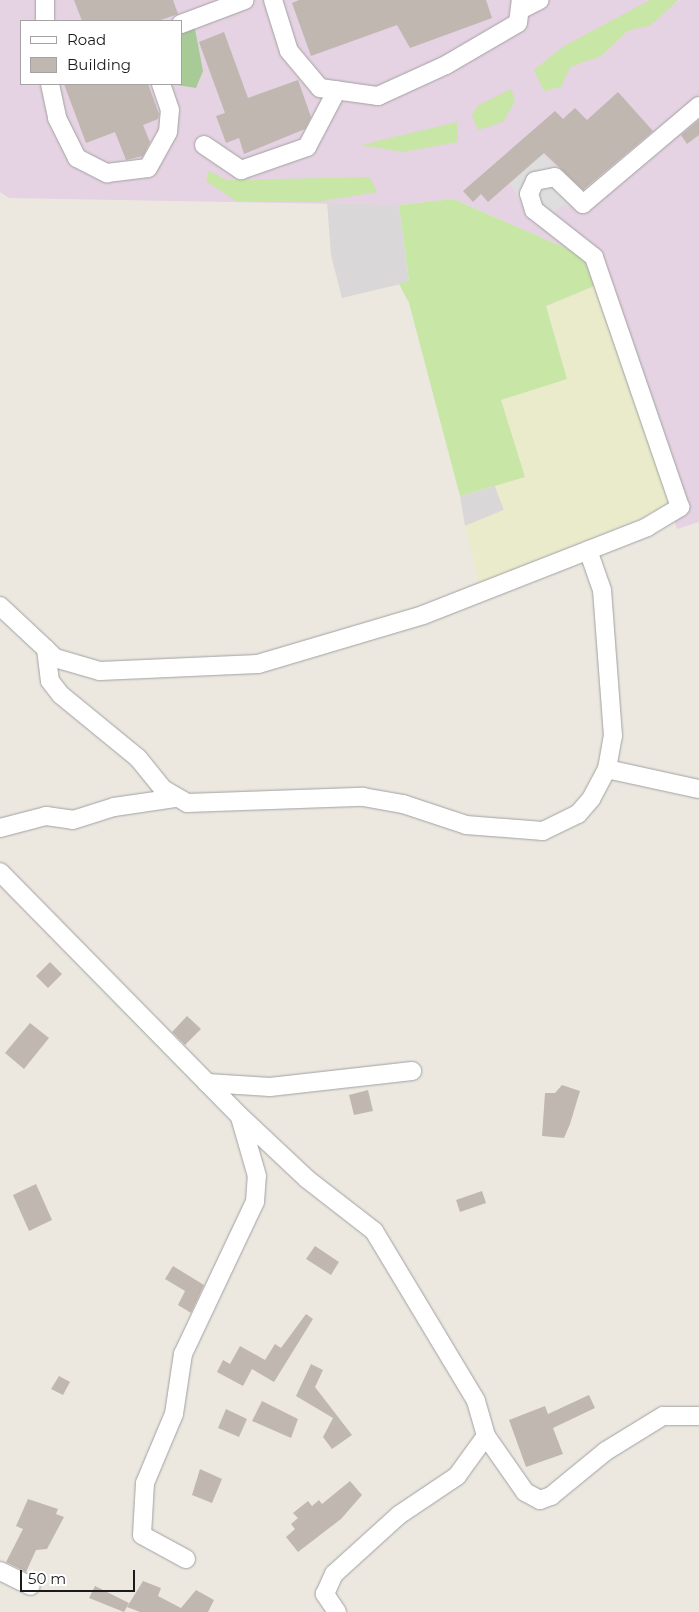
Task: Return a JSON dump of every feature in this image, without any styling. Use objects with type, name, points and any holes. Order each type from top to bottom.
[{"type":"street","points":[[45,0],[45,20]]},
{"type":"street","points":[[273,0],[289,52],[320,88],[378,96],[446,65],[518,23],[520,5],[540,0]]},
{"type":"street","points":[[182,24],[239,1]]},
{"type":"street","points":[[50,85],[57,118],[77,158],[107,173],[148,168],[168,132],[170,110],[161,85]]},
{"type":"street","points":[[204,145],[241,170],[307,147],[336,90]]},
{"type":"street","points":[[0,606],[55,658],[100,671],[258,664],[423,615],[588,550],[672,514],[680,508],[678,496],[650,428],[594,257],[534,210],[529,194],[535,181],[555,177],[583,204],[699,106]]},
{"type":"street","points":[[0,828],[46,816],[74,820],[114,807],[176,798],[203,804],[362,797],[403,804],[466,825],[544,831],[578,814],[607,769],[613,700],[602,590],[588,550]]},
{"type":"street","points":[[46,649],[50,681],[61,696],[138,758],[176,798]]},
{"type":"street","points":[[607,769],[699,789]]},
{"type":"street","points":[[0,872],[240,1116],[307,1179],[374,1231],[476,1401],[486,1436],[525,1492],[540,1500],[652,1422],[670,1414],[699,1416]]},
{"type":"street","points":[[207,1083],[270,1087],[412,1071]]},
{"type":"street","points":[[186,1559],[142,1536],[145,1483],[174,1414],[184,1354],[254,1202],[257,1176],[240,1116]]},
{"type":"street","points":[[337,1612],[325,1594],[334,1574],[399,1515],[458,1476],[486,1436]]},
{"type":"street","points":[[0,1571],[31,1586]]},
{"type":"shaded area","points":[[0,0],[679,0],[674,5],[680,0],[699,0],[699,522],[677,529],[582,255],[453,199],[399,205],[9,198],[0,192]]},
{"type":"shaded area","points":[[542,153],[587,200],[577,207],[563,205],[539,224],[528,217],[510,183]]},
{"type":"shaded area","points":[[327,202],[399,205],[409,282],[342,298],[331,255]]},
{"type":"shaded area","points":[[495,486],[504,510],[465,526],[460,496]]},
{"type":"green space","points":[[650,0],[678,0],[651,25],[627,31],[601,56],[570,67],[561,87],[544,91],[534,70],[564,46]]},
{"type":"green space","points":[[182,24],[194,24],[203,71],[196,88],[177,85],[182,85]]},
{"type":"green space","points":[[511,89],[515,101],[503,122],[478,130],[472,116],[477,106]]},
{"type":"green space","points":[[457,122],[458,142],[403,152],[361,145]]},
{"type":"green space","points":[[209,171],[227,180],[370,177],[377,192],[316,202],[236,201],[206,181]]},
{"type":"green space","points":[[453,199],[582,255],[594,286],[546,306],[567,379],[501,400],[525,477],[460,496],[409,303],[399,284],[409,281],[399,205]]},
{"type":"green space","points":[[594,286],[670,506],[479,583],[465,526],[504,510],[495,486],[525,477],[501,400],[567,379],[546,306]]},
{"type":"building","points":[[74,0],[173,0],[178,14],[161,20],[82,20]]},
{"type":"building","points":[[299,0],[486,0],[492,18],[410,48],[397,25],[311,56],[292,3]]},
{"type":"building","points":[[224,32],[248,98],[298,80],[311,117],[305,129],[244,154],[239,138],[226,143],[216,116],[225,113],[199,42]]},
{"type":"building","points":[[64,85],[148,85],[159,114],[158,119],[143,125],[150,142],[143,156],[126,160],[115,132],[86,143]]},
{"type":"building","points":[[618,92],[653,131],[583,190],[544,153],[488,202],[481,194],[473,202],[463,191],[555,111],[563,119],[575,108],[587,120]]},
{"type":"building","points":[[699,120],[699,135],[687,144],[681,135]]},
{"type":"building","points":[[50,962],[62,974],[48,988],[36,976]]},
{"type":"building","points":[[187,1016],[201,1029],[185,1045],[172,1032]]},
{"type":"building","points":[[30,1023],[49,1038],[24,1069],[5,1053]]},
{"type":"building","points":[[562,1085],[580,1091],[570,1124],[564,1138],[542,1136],[545,1093],[555,1093]]},
{"type":"building","points":[[368,1090],[373,1111],[354,1115],[349,1095]]},
{"type":"building","points":[[36,1184],[52,1220],[29,1231],[13,1195]]},
{"type":"building","points":[[482,1191],[486,1203],[460,1212],[456,1200]]},
{"type":"building","points":[[315,1246],[339,1262],[331,1275],[306,1259]]},
{"type":"building","points":[[173,1266],[204,1285],[191,1313],[178,1305],[185,1291],[165,1279]]},
{"type":"building","points":[[306,1314],[313,1319],[274,1382],[252,1369],[243,1386],[217,1372],[223,1360],[230,1364],[240,1346],[265,1360],[275,1344],[281,1348]]},
{"type":"building","points":[[311,1364],[323,1370],[315,1387],[352,1435],[332,1449],[323,1437],[333,1418],[296,1396]]},
{"type":"building","points":[[59,1376],[70,1382],[63,1395],[51,1389]]},
{"type":"building","points":[[589,1395],[595,1408],[553,1428],[563,1454],[526,1467],[509,1420],[545,1406],[548,1414]]},
{"type":"building","points":[[262,1401],[298,1419],[291,1438],[252,1421]]},
{"type":"building","points":[[226,1409],[247,1419],[239,1437],[218,1428]]},
{"type":"building","points":[[200,1469],[222,1479],[212,1503],[192,1495]]},
{"type":"building","points":[[350,1481],[362,1495],[341,1519],[298,1552],[286,1537],[295,1529],[291,1524],[298,1518],[293,1513],[308,1501],[312,1506],[319,1500],[322,1504]]},
{"type":"building","points":[[28,1499],[58,1509],[56,1514],[64,1517],[47,1549],[36,1550],[26,1572],[6,1562],[23,1529],[16,1526]]},
{"type":"building","points":[[143,1581],[161,1588],[158,1596],[181,1608],[196,1590],[214,1600],[208,1612],[140,1612],[127,1607]]},
{"type":"building","points":[[95,1586],[129,1603],[124,1612],[89,1598]]}]
